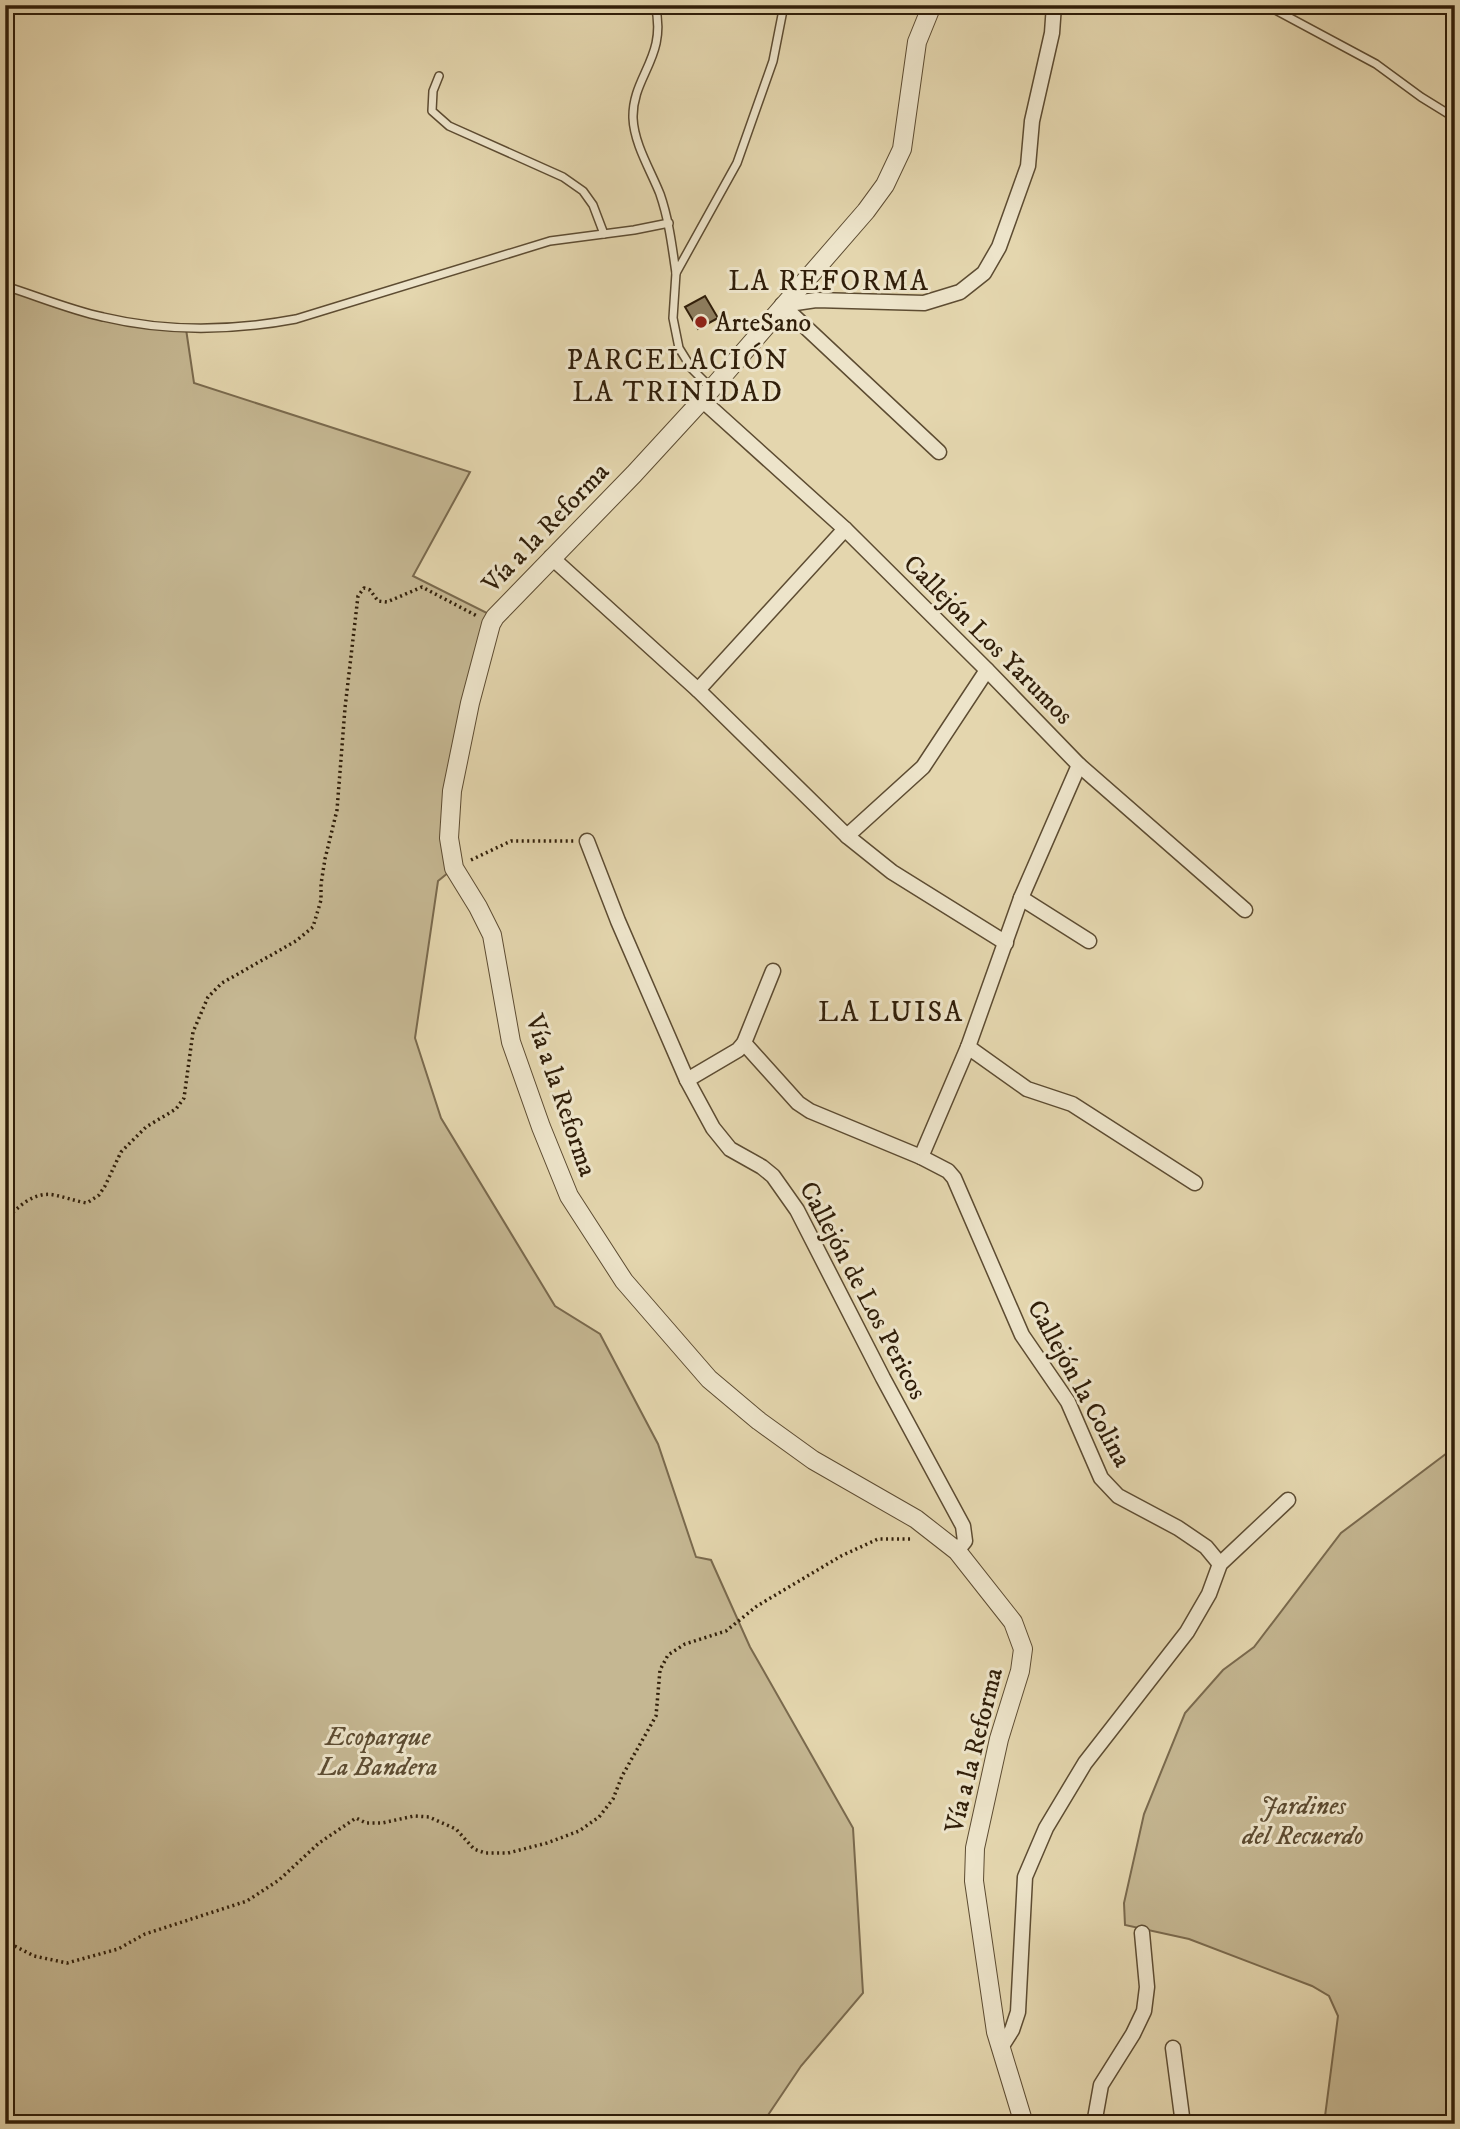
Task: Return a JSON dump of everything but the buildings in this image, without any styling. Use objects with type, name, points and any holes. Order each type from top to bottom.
[{"type":"street","name":"Vía a la Reforma","points":[[932,5],[917,42],[902,149],[885,185],[866,211],[706,394],[491,624],[470,703],[452,791],[449,838],[454,868],[492,935],[511,1042],[541,1127],[569,1196],[624,1281],[709,1379],[759,1421],[813,1460],[916,1519],[957,1551],[1013,1622],[1023,1649],[1020,1671],[999,1739],[975,1848],[974,1881],[1000,2049],[1024,2124]]},
{"type":"street","points":[[782,305],[816,300],[924,303],[960,292],[984,273],[999,247],[1028,166],[1032,121],[1052,33],[1054,5]]},
{"type":"street","points":[[782,305],[939,452]]},
{"type":"street","name":"Callejón Los Yarumos","points":[[706,394],[987,670],[1079,765],[1245,910]]},
{"type":"street","points":[[698,690],[845,529]]},
{"type":"street","points":[[551,557],[698,690],[846,836],[892,872],[1006,943]]},
{"type":"street","points":[[846,836],[923,766],[987,670]]},
{"type":"street","points":[[922,1157],[968,1048],[1021,898],[1079,765]]},
{"type":"street","name":"Callejón de Los Pericos","points":[[587,841],[618,921],[687,1080],[713,1128],[730,1149],[774,1176],[797,1210],[883,1378],[963,1525],[965,1541],[957,1551]]},
{"type":"street","points":[[1021,898],[1089,941]]},
{"type":"street","points":[[687,1080],[738,1050],[744,1043],[773,971]]},
{"type":"street","name":"Callejón la Colina","points":[[744,1043],[798,1103],[810,1111],[922,1157],[948,1171],[954,1178],[1022,1335],[1068,1402],[1101,1478],[1118,1496],[1178,1528],[1206,1547],[1220,1564]]},
{"type":"street","points":[[968,1048],[1027,1089],[1072,1104],[1195,1183]]},
{"type":"street","points":[[1000,2049],[1013,2030],[1018,2012],[1025,1877],[1046,1828],[1085,1763],[1187,1632],[1209,1594],[1220,1564],[1288,1500]]},
{"type":"street","points":[[1094,2124],[1101,2085],[1144,2011],[1147,1987],[1142,1933]]},
{"type":"street","points":[[1173,2048],[1183,2124]]},
{"type":"lane","points":[[655,5],[660,24],[655,54],[637,95],[633,119],[640,146],[669,223],[676,273],[673,318],[679,348],[706,394]]},
{"type":"lane","points":[[676,273],[737,163],[773,61],[783,5]]},
{"type":"lane","points":[[1266,5],[1376,64],[1455,118]]},
{"type":"lane","points":[[439,76],[433,91],[432,111],[449,126],[564,177],[583,191],[593,205],[604,234]]},
{"type":"lane","points":[[5,286],[103,317],[186,329],[254,327],[296,319],[550,241],[669,223]]},
{"type":"path","points":[[5,1220],[27,1200],[41,1195],[87,1203],[99,1195],[121,1152],[146,1126],[176,1108],[184,1098],[193,1032],[208,998],[222,983],[296,941],[313,927],[321,900],[325,859],[337,810],[351,648],[358,596],[364,588],[370,590],[378,601],[387,602],[422,587],[491,624]]},
{"type":"path","points":[[454,868],[511,841],[587,841]]},
{"type":"path","points":[[5,1941],[34,1956],[67,1963],[118,1949],[145,1934],[247,1901],[279,1880],[319,1843],[356,1818],[366,1823],[382,1823],[414,1815],[429,1817],[456,1829],[474,1849],[485,1853],[508,1853],[579,1831],[599,1817],[613,1799],[622,1776],[656,1716],[660,1670],[668,1655],[685,1644],[726,1631],[757,1606],[841,1556],[878,1539],[915,1539]]},
{"type":"green space","name":"Ecoparque La Bandera","points":[[5,286],[103,317],[186,329],[194,383],[470,472],[413,576],[495,617],[452,791],[454,868],[438,881],[415,1038],[441,1118],[555,1306],[600,1334],[658,1444],[696,1557],[711,1560],[750,1647],[853,1828],[863,1993],[801,2066],[762,2124],[5,2124]]},
{"type":"green space","name":"Jardines del Recuerdo","points":[[1455,1447],[1455,2124],[1324,2124],[1338,2016],[1329,1996],[1312,1986],[1189,1939],[1125,1925],[1124,1903],[1144,1814],[1185,1713],[1223,1670],[1254,1647],[1341,1533]]},
{"type":"place","name":"ArteSano","points":[[701,322]]},
{"type":"district","name":"LA REFORMA","points":[[829,280]]},
{"type":"district","name":"PARCELACIÓN LA TRINIDAD","points":[[678,375]]},
{"type":"district","name":"LA LUISA","points":[[891,1011]]}]
